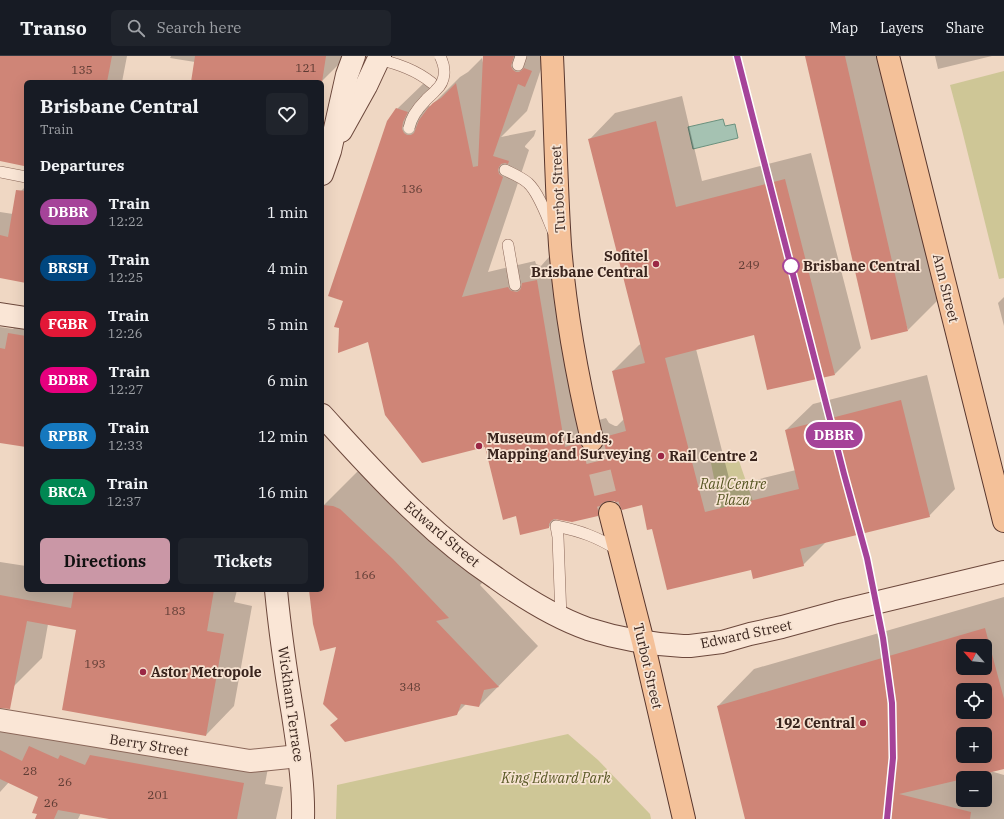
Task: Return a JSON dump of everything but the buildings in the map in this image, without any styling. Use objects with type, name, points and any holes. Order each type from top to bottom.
[{"type":"main road","points":[[324,168],[330,151],[347,75],[354,56]]},
{"type":"main road","name":"Turbot Street","points":[[552,56],[560,246],[566,304],[580,386],[592,440]]},
{"type":"main road","name":"Ann Street","points":[[888,56],[1004,521]]},
{"type":"main road","points":[[330,151],[366,86],[379,57]]},
{"type":"main road","points":[[0,314],[24,318]]},
{"type":"main road","name":"Edward Street","points":[[324,417],[418,516],[480,567],[536,605],[561,618],[607,635],[664,645],[690,646],[722,642],[837,612],[1004,572]]},
{"type":"main road","name":"Turbot Street","points":[[610,513],[643,642],[684,819]]},
{"type":"main road","name":"Wickham Terrace","points":[[276,592],[299,756],[304,802],[304,819]]},
{"type":"main road","name":"Berry Street","points":[[0,720],[250,761],[299,756]]},
{"type":"lane","points":[[408,128],[425,100],[437,90],[444,79],[444,62],[440,56]]},
{"type":"lane","points":[[379,57],[405,67],[421,75],[432,83]]},
{"type":"lane","points":[[505,170],[528,183],[535,192],[560,246]]},
{"type":"lane","points":[[0,172],[24,177]]},
{"type":"lane","points":[[508,245],[515,285]]},
{"type":"lane","points":[[561,618],[558,537],[556,526],[583,532],[620,552]]},
{"type":"green space","points":[[1004,71],[1004,278],[999,279],[950,85]]},
{"type":"green space","name":"Rail Centre Plaza","points":[[739,461],[757,513],[720,508],[711,463]]},
{"type":"green space","name":"King Edward Park","points":[[568,734],[598,760],[650,814],[651,819],[336,819],[337,785]]},
{"type":"shaded area","points":[[723,119],[725,126],[735,124],[738,138],[693,149],[688,127]]},
{"type":"tunnel","points":[[592,440],[610,513]]},
{"type":"train","name":"DBBR","points":[[737,56],[844,474],[867,558],[883,638],[892,703],[893,758],[887,819]]},
{"type":"place","name":"Sofitel Brisbane Central","points":[[656,264]]},
{"type":"place","name":"Brisbane Central","points":[[791,266]]},
{"type":"place","name":"Museum of Lands, Mapping and Surveying","points":[[479,446]]},
{"type":"place","name":"Rail Centre 2","points":[[661,456]]},
{"type":"place","name":"Astor Metropole","points":[[143,672]]},
{"type":"place","name":"192 Central","points":[[863,723]]}]
